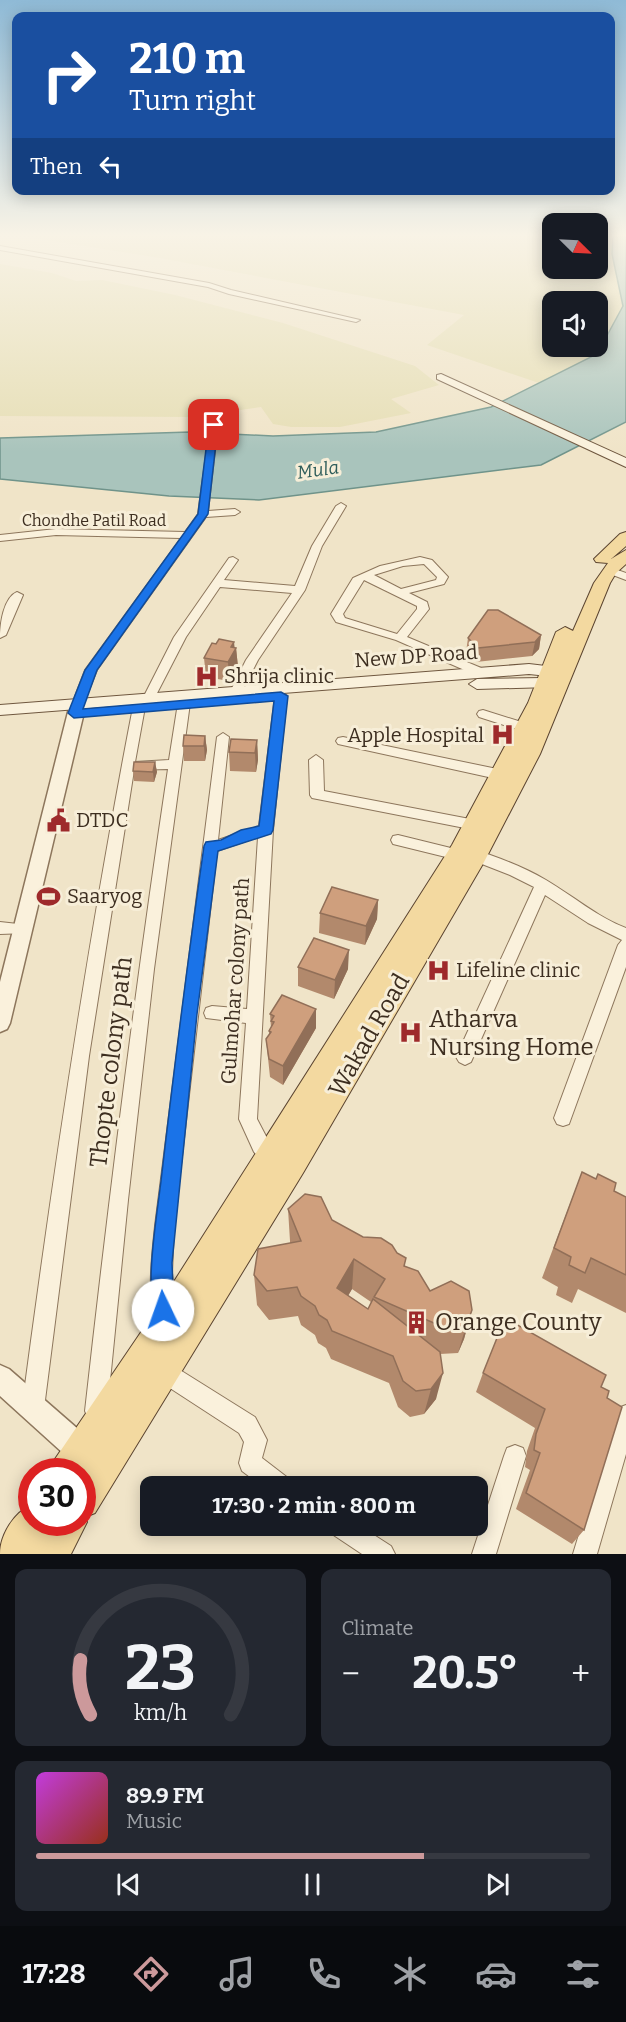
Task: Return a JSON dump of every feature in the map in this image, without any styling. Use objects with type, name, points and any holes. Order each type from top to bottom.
[{"type":"main road","points":[[458,375],[626,451]]},
{"type":"main road","points":[[441,377],[626,464]]},
{"type":"main road","name":"Wakad Road","points":[[86,1458],[97,1428],[270,1155],[530,754],[554,678],[591,577],[601,560],[626,537]]},
{"type":"main road","name":"Wakad Road","points":[[88,1458],[164,1371],[293,1163],[465,854],[475,825],[609,570],[626,555]]},
{"type":"main road","name":"New DP Road","points":[[0,710],[76,708],[237,690],[529,669],[554,678]]},
{"type":"main road","name":"New DP Road","points":[[144,702],[184,704],[433,684],[554,678]]},
{"type":"main road","name":"New DP Road","points":[[0,720],[76,708]]},
{"type":"main road","points":[[13,1554],[25,1536]]},
{"type":"main road","points":[[50,1554],[61,1536]]},
{"type":"street","points":[[300,308],[356,320]]},
{"type":"street","points":[[0,1023],[76,708],[91,670],[204,510],[214,425]]},
{"type":"street","points":[[237,690],[252,660],[299,590],[317,546],[341,506]]},
{"type":"street","points":[[204,510],[235,512]]},
{"type":"street","name":"Chondhe Patil Road","points":[[0,538],[57,532],[188,535]]},
{"type":"street","points":[[33,1409],[59,1199],[93,968],[129,766],[144,702],[180,637],[232,560]]},
{"type":"street","points":[[400,592],[440,582],[443,577],[429,562],[420,560],[370,571],[357,580],[337,614],[340,620],[400,638],[482,673]]},
{"type":"street","points":[[609,570],[626,577]]},
{"type":"street","points":[[362,577],[371,578],[423,604],[423,609],[400,638]]},
{"type":"street","points":[[217,583],[299,590]]},
{"type":"street","points":[[0,635],[17,595]]},
{"type":"street","name":"Gulmohar colony path","points":[[270,1155],[261,1146],[248,1119],[266,830],[281,696]]},
{"type":"street","name":"Thopte colony path","points":[[97,1428],[96,1415],[118,1200],[174,764],[184,704]]},
{"type":"street","points":[[483,714],[526,728]]},
{"type":"street","points":[[165,1324],[161,1296],[164,1241],[188,1014],[223,737]]},
{"type":"street","points":[[343,741],[502,775]]},
{"type":"street","points":[[316,760],[317,795],[475,825]]},
{"type":"street","points":[[129,766],[174,764]]},
{"type":"street","points":[[211,846],[223,845],[246,834],[266,830]]},
{"type":"street","points":[[398,840],[465,854],[542,885],[581,910],[588,918],[626,935]]},
{"type":"street","points":[[465,1057],[542,885]]},
{"type":"street","points":[[0,928],[22,929]]},
{"type":"street","points":[[563,1118],[626,945]]},
{"type":"street","points":[[212,1013],[254,1017]]},
{"type":"street","points":[[164,1371],[247,1425],[256,1440],[250,1463],[267,1476]]},
{"type":"street","points":[[0,1378],[79,1458]]},
{"type":"street","points":[[585,1554],[626,1416]]},
{"type":"street","points":[[484,1554],[515,1456]]},
{"type":"street","points":[[355,1536],[383,1554]]},
{"type":"shaded area","points":[[0,308],[223,308],[283,323],[415,366],[439,385],[391,399],[411,413],[340,427],[291,427],[273,424],[261,407],[193,417],[0,416]]},
{"type":"shaded area","points":[[424,308],[542,308],[542,357],[596,357],[542,384],[427,345],[464,315]]},
{"type":"shaded area","points":[[608,308],[624,308],[608,339]]},
{"type":"water","name":"Mula","points":[[622,308],[626,308],[626,422],[541,465],[259,500],[169,496],[0,479],[0,438],[190,432],[273,436],[376,432],[491,407],[591,357],[608,357],[608,334]]},
{"type":"building","points":[[488,610],[498,610],[541,635],[535,642],[478,648],[468,638]]},
{"type":"building","points":[[219,639],[234,642],[231,647],[236,648],[228,662],[204,658],[212,643],[216,644]]},
{"type":"building","points":[[184,735],[205,736],[204,746],[183,746]]},
{"type":"building","points":[[231,739],[257,740],[255,753],[229,752]]},
{"type":"building","points":[[134,762],[155,762],[153,772],[133,771]]},
{"type":"building","points":[[332,887],[378,900],[366,926],[320,913]]},
{"type":"building","points":[[314,938],[349,950],[335,980],[298,967]]},
{"type":"building","points":[[282,995],[316,1009],[283,1066],[269,1059],[266,1039],[274,1022],[271,1021],[274,1016],[270,1014]]},
{"type":"building","points":[[582,1172],[596,1179],[598,1174],[616,1183],[614,1191],[626,1197],[626,1275],[591,1258],[585,1273],[569,1265],[571,1257],[554,1248]]},
{"type":"building","points":[[305,1194],[321,1197],[332,1220],[363,1237],[381,1238],[392,1245],[397,1253],[406,1258],[404,1266],[418,1271],[430,1291],[451,1281],[469,1291],[472,1310],[466,1326],[443,1327],[374,1297],[385,1279],[354,1259],[337,1288],[368,1309],[373,1299],[440,1352],[443,1373],[431,1389],[416,1391],[403,1381],[393,1356],[332,1331],[327,1320],[319,1315],[315,1306],[301,1296],[297,1287],[267,1291],[254,1275],[258,1249],[301,1241],[288,1209]]},
{"type":"building","points":[[505,1318],[606,1375],[601,1387],[609,1391],[607,1398],[622,1407],[584,1530],[526,1493],[540,1453],[534,1450],[536,1434],[545,1409],[483,1373]]},
{"type":"place","name":"Shrija clinic","points":[[206,676]]},
{"type":"place","name":"Apple Hospital","points":[[502,735]]},
{"type":"place","name":"DTDC","points":[[58,820]]},
{"type":"place","name":"Saaryog","points":[[49,896]]},
{"type":"place","name":"Lifeline clinic","points":[[438,970]]},
{"type":"place","name":"Atharva Nursing Home","points":[[411,1033]]},
{"type":"place","name":"Orange County","points":[[417,1322]]},
{"type":"route","points":[[163,1310],[162,1263],[188,1014],[211,846],[231,843],[246,834],[266,830],[281,696],[74,713],[91,670],[203,514],[214,425]]}]
